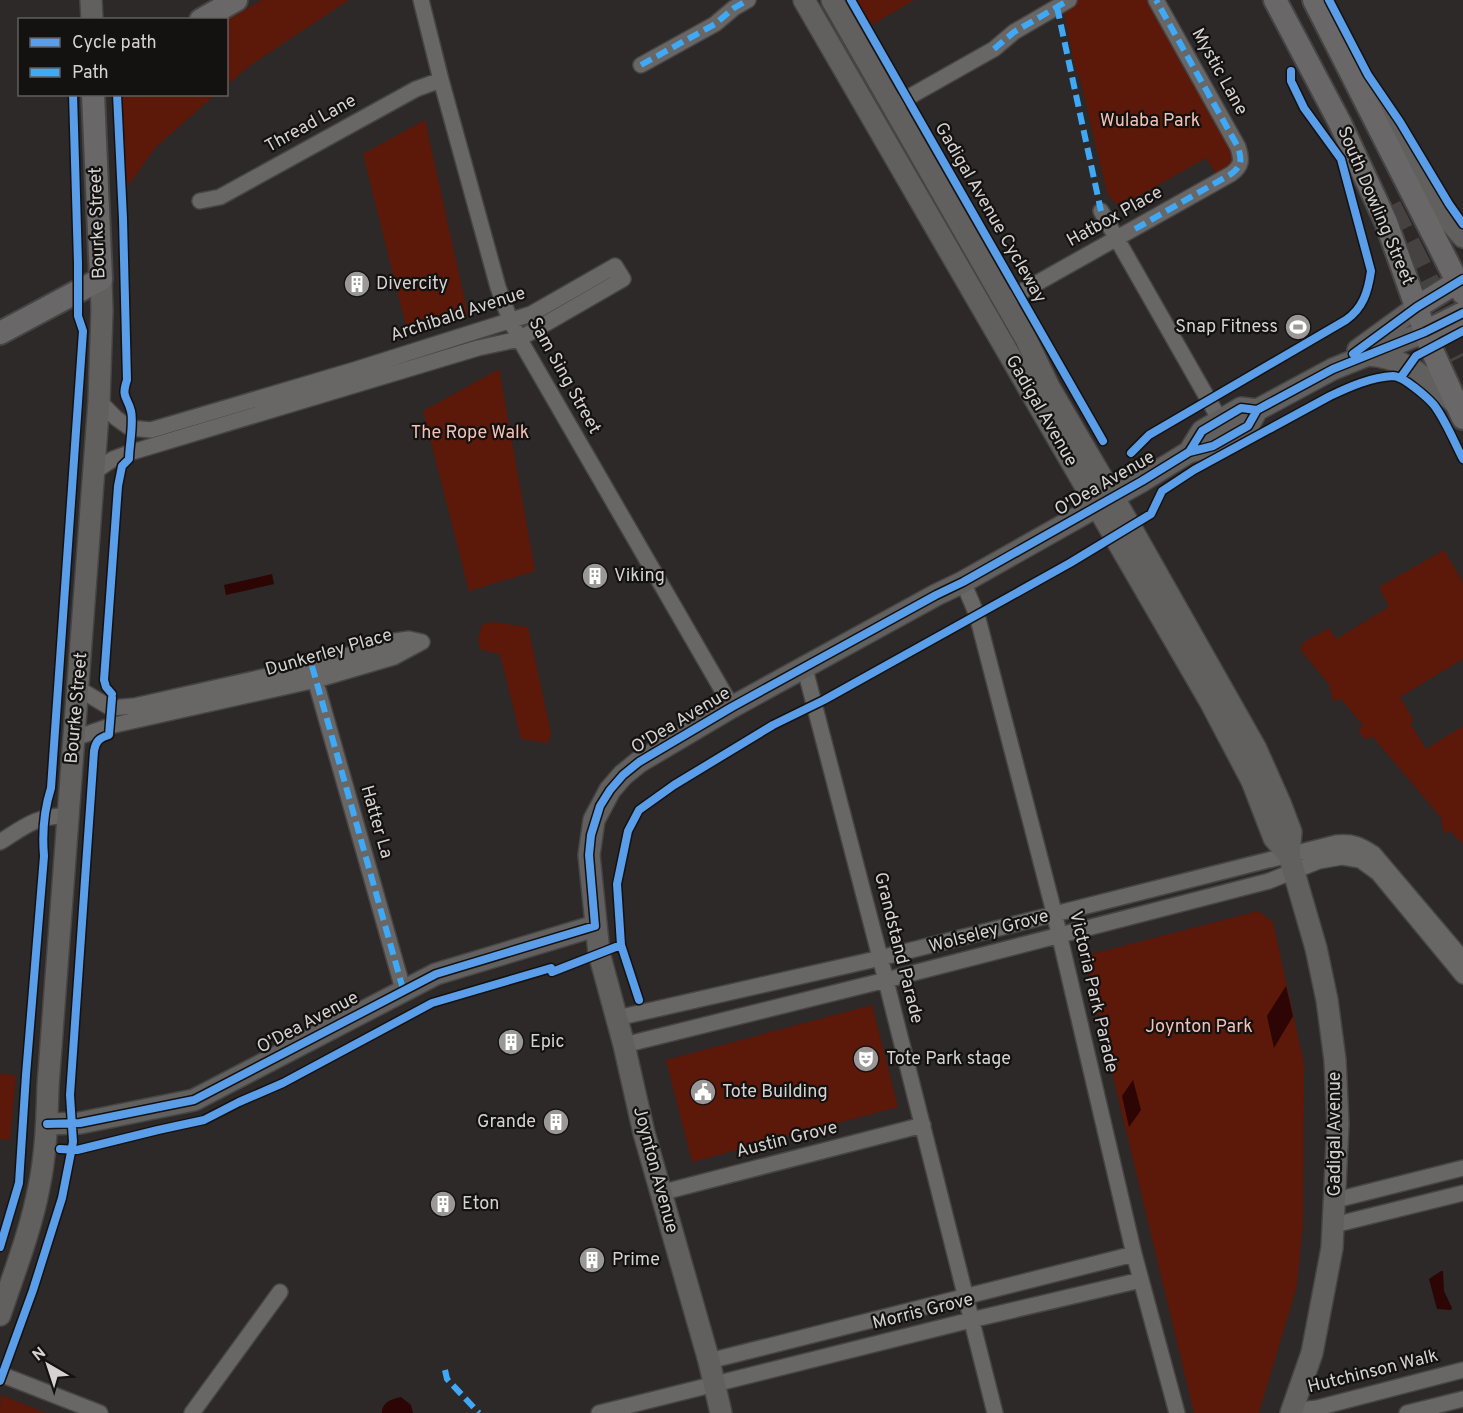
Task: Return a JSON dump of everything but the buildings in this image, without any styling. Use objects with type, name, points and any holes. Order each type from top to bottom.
[{"type":"main road","points":[[204,18],[236,0]]},
{"type":"main road","name":"South Dowling Street","points":[[1275,0],[1340,123],[1386,222],[1425,332],[1460,411]]},
{"type":"main road","name":"South Dowling Street","points":[[1314,0],[1461,285]]},
{"type":"main road","name":"Bourke Street","points":[[93,96],[100,279]]},
{"type":"main road","points":[[0,333],[100,279]]},
{"type":"main road","points":[[1417,308],[1461,285]]},
{"type":"main road","points":[[1425,332],[1463,313]]},
{"type":"street","points":[[91,0],[92,18]]},
{"type":"street","name":"Sam Sing Street","points":[[421,0],[498,287],[510,320],[732,707]]},
{"type":"street","points":[[641,65],[716,24],[748,0]]},
{"type":"street","name":"Gadigal Avenue","points":[[804,0],[1105,502]]},
{"type":"street","name":"Gadigal Avenue","points":[[832,0],[1026,339],[1105,502],[1252,781],[1274,838],[1291,863],[1316,948],[1327,1000],[1335,1060],[1338,1124],[1332,1248],[1312,1353],[1291,1412]]},
{"type":"street","points":[[893,106],[994,49],[1014,32],[1069,0]]},
{"type":"street","name":"Mystic Lane","points":[[1156,0],[1238,147],[1242,158],[1240,165]]},
{"type":"street","name":"Thread Lane","points":[[200,201],[220,197],[416,89],[441,80]]},
{"type":"street","points":[[1361,92],[1395,130],[1444,215],[1463,237]]},
{"type":"street","name":"Hatbox Place","points":[[1005,301],[1231,174],[1240,165]]},
{"type":"street","points":[[1101,211],[1220,420]]},
{"type":"street","name":"Archibald Avenue","points":[[94,472],[113,459],[129,453],[336,383],[531,314],[615,266],[623,279],[519,339],[477,348],[336,383],[151,430],[130,428],[99,401]]},
{"type":"street","name":"Bourke Street","points":[[0,1315],[32,1217],[39,1187],[47,1124],[99,401],[102,311],[100,279]]},
{"type":"street","name":"O'Dea Avenue","points":[[1334,369],[1417,308]]},
{"type":"street","name":"O'Dea Avenue","points":[[47,1124],[80,1123],[194,1100],[403,989],[436,974],[595,926],[589,855],[594,820],[610,790],[623,774],[639,762],[732,707],[805,669],[1105,502],[1188,452],[1214,446],[1248,426],[1257,410],[1334,369],[1425,332]]},
{"type":"street","points":[[1366,355],[1388,357],[1409,366],[1460,411]]},
{"type":"street","name":"O'Dea Avenue","points":[[1188,452],[1202,431],[1220,420],[1241,408],[1257,410]]},
{"type":"street","name":"Victoria Park Parade","points":[[963,582],[977,615],[1054,912],[1134,1254],[1177,1413]]},
{"type":"street","name":"Dunkerley Place","points":[[75,738],[110,726],[314,673],[395,641],[409,639],[422,642],[394,657],[314,673],[134,706],[111,708],[79,689]]},
{"type":"street","name":"Grandstand Parade","points":[[805,669],[923,1125],[994,1413]]},
{"type":"street","name":"Hatter La","points":[[314,673],[403,989]]},
{"type":"street","points":[[0,842],[25,825],[44,817],[68,816]]},
{"type":"street","points":[[1291,863],[1336,843],[1348,841],[1360,844],[1374,854],[1463,959]]},
{"type":"street","points":[[1291,863],[1319,861],[1342,856],[1360,860],[1368,865],[1378,873],[1463,976]]},
{"type":"street","name":"Wolseley Grove","points":[[617,1018],[880,957],[1054,912],[1291,863]]},
{"type":"street","name":"Wolseley Grove","points":[[624,1045],[1269,881],[1291,863]]},
{"type":"street","name":"Joynton Avenue","points":[[595,926],[599,953],[624,1045],[644,1134],[709,1361],[721,1413]]},
{"type":"street","name":"Austin Grove","points":[[660,1193],[923,1125]]},
{"type":"street","points":[[1336,1200],[1463,1167]]},
{"type":"street","points":[[1334,1225],[1463,1193]]},
{"type":"street","name":"Morris Grove","points":[[709,1361],[1134,1254]]},
{"type":"street","name":"Morris Grove","points":[[599,1413],[1141,1280]]},
{"type":"street","points":[[192,1413],[280,1292]]},
{"type":"street","name":"Hutchinson Walk","points":[[1291,1412],[1317,1408],[1463,1370]]},
{"type":"street","points":[[0,1374],[100,1413]]},
{"type":"street","points":[[1396,1388],[1405,1413],[1463,1399]]},
{"type":"green space","points":[[262,0],[349,0],[252,64],[228,84],[228,19]]},
{"type":"green space","points":[[855,0],[914,0],[870,26]]},
{"type":"green space","name":"Wulaba Park","points":[[1078,0],[1150,0],[1233,151],[1234,162],[1229,167],[1216,174],[1206,158],[1123,205],[1112,200],[1107,193],[1079,75],[1076,72],[1064,14],[1067,7]]},
{"type":"green space","points":[[121,96],[214,96],[156,147],[127,187]]},
{"type":"green space","points":[[425,120],[468,315],[408,334],[363,154]]},
{"type":"green space","name":"The Rope Walk","points":[[499,369],[535,571],[469,591],[423,411]]},
{"type":"green space","points":[[1444,550],[1463,582],[1463,659],[1400,697],[1414,721],[1410,723],[1426,749],[1463,726],[1463,844],[1449,830],[1445,834],[1442,831],[1444,828],[1440,823],[1443,820],[1372,736],[1366,740],[1358,731],[1363,725],[1340,698],[1335,702],[1331,696],[1330,686],[1299,648],[1304,646],[1302,643],[1329,628],[1336,639],[1389,607],[1379,587]]},
{"type":"green space","points":[[492,622],[528,627],[551,733],[548,743],[521,739],[500,654],[481,650],[478,639],[482,625]]},
{"type":"green space","name":"Joynton Park","points":[[1258,911],[1273,922],[1304,1064],[1303,1224],[1297,1286],[1259,1413],[1194,1413],[1084,956]]},
{"type":"green space","points":[[872,1005],[898,1107],[692,1162],[666,1060]]},
{"type":"green space","points":[[2,1073],[16,1076],[10,1140],[0,1139],[0,1075]]},
{"type":"green space","points":[[1,1395],[46,1413],[0,1413]]},
{"type":"shaded area","points":[[272,574],[274,584],[226,595],[224,585]]},
{"type":"shaded area","points":[[1286,986],[1293,1016],[1274,1048],[1267,1016]]},
{"type":"shaded area","points":[[1133,1080],[1141,1110],[1129,1127],[1122,1096]]},
{"type":"shaded area","points":[[1443,1271],[1444,1291],[1451,1310],[1437,1309],[1429,1279]]},
{"type":"shaded area","points":[[401,1397],[411,1405],[413,1413],[382,1413],[386,1404]]},
{"type":"tunnel","points":[[1388,207],[1463,356]]},
{"type":"marked path","points":[[641,65],[715,24],[748,0]]},
{"type":"marked path","points":[[994,49],[1014,32],[1069,0]]},
{"type":"marked path","points":[[1135,229],[1231,174],[1239,165],[1240,159],[1238,147],[1156,0]]},
{"type":"marked path","points":[[1057,7],[1101,211]]},
{"type":"marked path","points":[[312,666],[403,989]]},
{"type":"marked path","points":[[445,1370],[447,1379],[479,1413]]},
{"type":"cycle path","name":"Gadigal Avenue Cycleway","points":[[851,0],[1103,441]]},
{"type":"cycle path","points":[[1329,0],[1368,75],[1463,224]]},
{"type":"cycle path","points":[[1131,453],[1149,435],[1346,320],[1357,310],[1364,299],[1371,271],[1341,159],[1304,108],[1291,81],[1291,71]]},
{"type":"cycle path","points":[[0,1247],[19,1183],[44,856],[44,822],[51,788],[83,331],[78,316],[73,96]]},
{"type":"cycle path","points":[[112,694],[104,680],[118,486],[122,466],[129,459],[132,422],[125,394],[127,380],[123,219],[117,96]]},
{"type":"cycle path","points":[[1353,354],[1417,307],[1463,279]]},
{"type":"cycle path","points":[[47,1124],[80,1123],[194,1100],[436,974],[595,926],[589,855],[591,835],[600,806],[610,790],[639,762],[732,707],[963,582],[1189,452],[1213,446],[1248,426],[1257,410],[1333,369],[1425,332],[1463,313]]},
{"type":"cycle path","points":[[1401,377],[1416,356],[1463,331]]},
{"type":"cycle path","points":[[639,1000],[621,945],[617,884],[628,831],[639,810],[674,785],[773,725],[824,700],[1070,563],[1151,514],[1162,491],[1194,470],[1352,386],[1368,380],[1393,376],[1409,383],[1434,405],[1463,459]]},
{"type":"cycle path","points":[[1189,452],[1202,431],[1241,408],[1257,410]]},
{"type":"cycle path","points":[[0,1381],[33,1290],[62,1198],[73,1142],[70,1095],[94,751],[98,740],[109,735],[112,698]]},
{"type":"cycle path","points":[[60,1149],[77,1150],[204,1120],[283,1083],[432,1003],[551,968],[552,972],[621,945]]},
{"type":"place","name":"Divercity","points":[[357,284]]},
{"type":"place","name":"Snap Fitness","points":[[1298,327]]},
{"type":"place","name":"Viking","points":[[595,576]]},
{"type":"place","name":"Epic","points":[[511,1042]]},
{"type":"place","name":"Tote Park stage","points":[[866,1059]]},
{"type":"place","name":"Tote Building","points":[[703,1092]]},
{"type":"place","name":"Grande","points":[[556,1122]]},
{"type":"place","name":"Eton","points":[[443,1204]]},
{"type":"place","name":"Prime","points":[[592,1260]]}]
